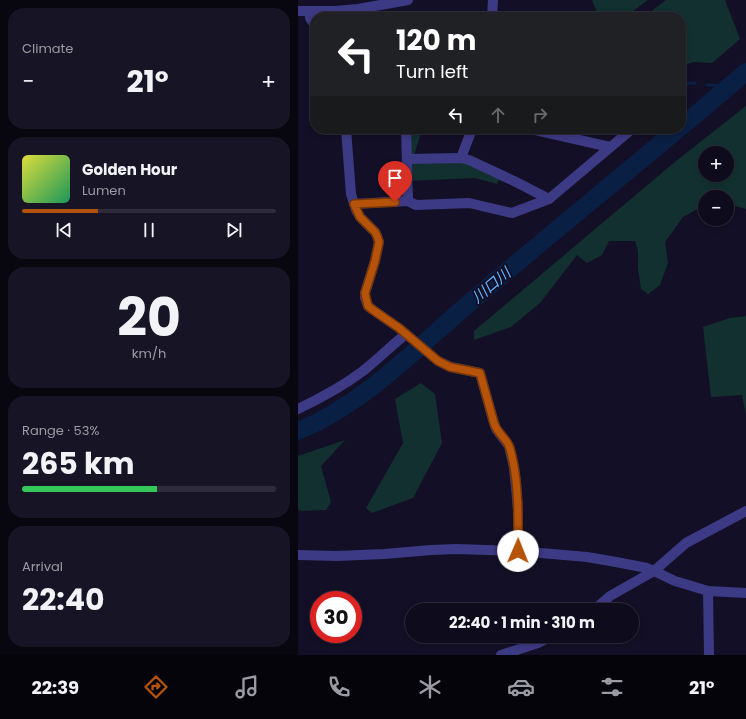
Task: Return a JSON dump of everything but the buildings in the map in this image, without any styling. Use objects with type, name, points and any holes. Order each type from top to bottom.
[{"type":"street","points":[[359,12],[378,3],[408,0]]},
{"type":"street","points":[[492,12],[493,0]]},
{"type":"street","points":[[298,11],[346,12]]},
{"type":"street","points":[[309,11],[310,18]]},
{"type":"street","points":[[346,134],[351,194],[354,204],[360,217],[375,232],[379,242],[365,293],[367,303],[373,310],[399,328],[435,359],[450,367],[480,373],[496,429],[509,446],[514,468],[518,509],[518,551]]},
{"type":"street","points":[[406,134],[408,201]]},
{"type":"street","points":[[461,158],[470,134]]},
{"type":"street","points":[[553,134],[610,147]]},
{"type":"street","points":[[354,204],[408,201],[416,205],[469,203],[512,213],[548,199],[626,134]]},
{"type":"street","points":[[408,159],[461,158],[514,181],[548,199]]},
{"type":"street","points":[[298,409],[329,393],[356,375],[407,335]]},
{"type":"street","points":[[602,603],[610,596],[654,571],[686,543],[746,511]]},
{"type":"street","points":[[298,555],[337,556],[384,554],[461,548],[518,551],[587,557],[616,562],[654,571],[675,581],[708,591],[746,593]]},
{"type":"street","points":[[708,591],[709,655]]},
{"type":"street","points":[[501,655],[535,643]]},
{"type":"green space","points":[[592,0],[648,0],[632,12],[597,12]]},
{"type":"green space","points":[[666,0],[725,0],[740,39],[712,63],[694,62],[686,64],[686,12],[650,12]]},
{"type":"green space","points":[[746,106],[746,209],[734,206],[734,190],[698,190],[698,209],[683,217],[665,242],[668,263],[660,285],[648,294],[641,289],[638,269],[638,251],[635,241],[609,241],[602,255],[587,263],[577,255],[540,303],[511,327],[474,340],[474,331],[676,161]]},
{"type":"green space","points":[[406,134],[420,134],[413,159],[461,158],[501,175],[497,184],[475,178],[408,181]]},
{"type":"green space","points":[[746,316],[746,415],[742,395],[711,397],[703,327],[730,318]]},
{"type":"green space","points":[[421,383],[435,394],[442,443],[413,498],[372,513],[366,508],[403,443],[395,399]]},
{"type":"green space","points":[[345,440],[321,466],[331,502],[326,510],[301,511],[298,509],[298,456]]},
{"type":"waterway","name":"川口川","points":[[686,123],[746,72]]},
{"type":"waterway","points":[[686,84],[695,83]]},
{"type":"waterway","points":[[707,85],[715,85],[727,89]]},
{"type":"waterway","name":"川口川","points":[[298,431],[323,419],[369,389],[412,354],[499,278],[672,134]]},
{"type":"route","points":[[395,202],[354,204],[360,217],[375,232],[379,242],[365,293],[368,306],[399,328],[438,361],[450,367],[480,373],[496,429],[506,440],[509,446],[514,468],[518,509],[518,551]]}]
